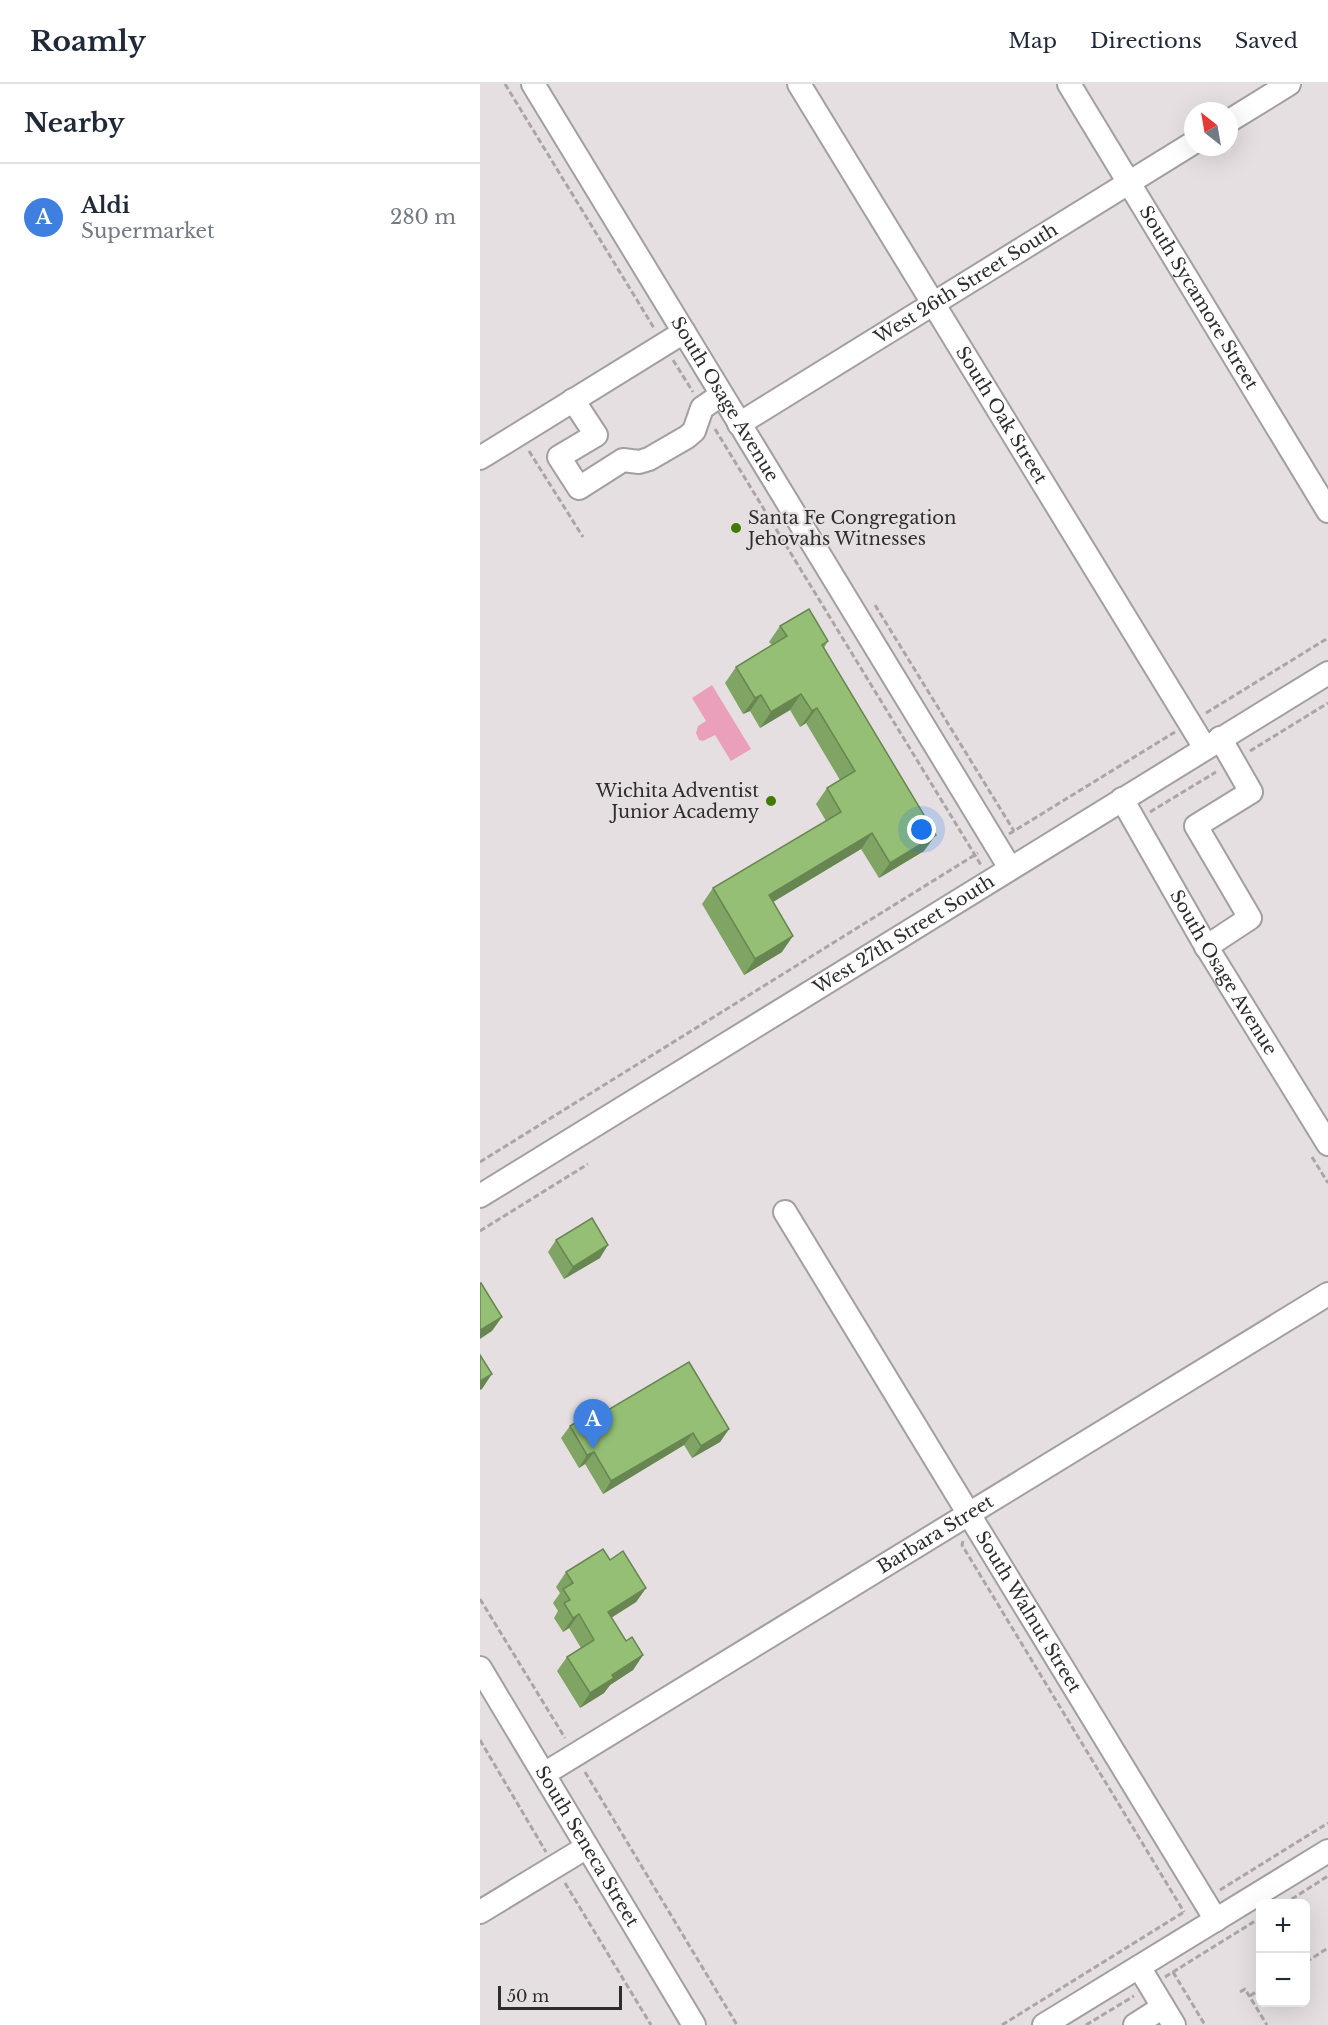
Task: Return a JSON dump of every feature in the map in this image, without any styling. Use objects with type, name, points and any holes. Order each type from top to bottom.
[{"type":"street","name":"South Osage Avenue","points":[[533,84],[1010,868]]},
{"type":"street","name":"South Oak Street","points":[[799,84],[1190,723],[1213,743],[1251,792],[1196,826],[1250,918],[1206,946]]},
{"type":"street","name":"South Sycamore Street","points":[[1069,84],[1328,511]]},
{"type":"street","points":[[1238,115],[1289,84]]},
{"type":"street","name":"West 26th Street South","points":[[739,424],[1184,148]]},
{"type":"street","points":[[480,458],[684,332]]},
{"type":"street","points":[[623,460],[604,430],[560,458],[579,488],[623,460],[639,462],[674,445],[694,430],[702,408],[722,395]]},
{"type":"street","points":[[573,400],[596,435]]},
{"type":"street","name":"West 27th Street South","points":[[480,1196],[1328,672]]},
{"type":"street","name":"South Osage Avenue","points":[[1122,799],[1206,946],[1328,1144]]},
{"type":"street","name":"South Walnut Street","points":[[785,1212],[1216,1920]]},
{"type":"street","name":"Barbara Street","points":[[543,1774],[1328,1294]]},
{"type":"street","name":"South Seneca Street","points":[[480,1668],[694,2025]]},
{"type":"street","points":[[480,1912],[587,1848]]},
{"type":"street","points":[[1047,2024],[1145,1976],[1216,1920],[1328,1851]]},
{"type":"street","points":[[1135,2025],[1169,2016],[1145,1976]]},
{"type":"path","points":[[505,84],[981,865]]},
{"type":"path","points":[[527,448],[583,537]]},
{"type":"path","points":[[480,1162],[1328,638]]},
{"type":"path","points":[[480,1231],[588,1164]]},
{"type":"path","points":[[480,1599],[736,2025]]},
{"type":"path","points":[[1002,2025],[1328,1823]]},
{"type":"path","points":[[1292,1899],[1328,1876]]},
{"type":"path","points":[[1086,2025],[1145,1976],[1173,1972],[1256,1920]]},
{"type":"path","points":[[1310,1959],[1328,1948]]},
{"type":"path","points":[[1173,1972],[1204,2025]]},
{"type":"path","points":[[1240,1992],[1245,1989],[1267,2025]]},
{"type":"path","points":[[1250,1996],[1256,1992]]},
{"type":"shaded area","points":[[712,685],[751,749],[731,761],[715,735],[703,741],[699,740],[696,733],[698,726],[706,721],[692,698]]},
{"type":"building","points":[[809,609],[828,641],[822,645],[936,835],[890,863],[872,833],[769,895],[793,936],[755,959],[713,888],[841,812],[827,788],[855,771],[817,708],[812,711],[801,694],[771,712],[761,695],[755,698],[736,667],[787,636],[780,626]]},
{"type":"building","points":[[592,1218],[608,1245],[573,1267],[556,1240]]},
{"type":"building","points":[[480,1283],[502,1317],[480,1330]]},
{"type":"building","points":[[480,1355],[492,1374],[480,1381]]},
{"type":"building","points":[[689,1362],[729,1429],[701,1446],[693,1433],[611,1481],[594,1452],[587,1455],[570,1426],[600,1407],[603,1413]]},
{"type":"building","points":[[603,1549],[610,1560],[623,1551],[646,1588],[608,1612],[626,1641],[632,1637],[643,1655],[612,1675],[614,1678],[590,1693],[567,1657],[594,1640],[579,1614],[573,1618],[564,1603],[570,1600],[563,1589],[573,1583],[566,1572]]},
{"type":"place","name":"Santa Fe Congregation Jehovahs Witnesses","points":[[736,528]]},
{"type":"place","name":"Wichita Adventist Junior Academy","points":[[771,801]]},
{"type":"place","name":"Aldi","points":[[593,1449]]}]
